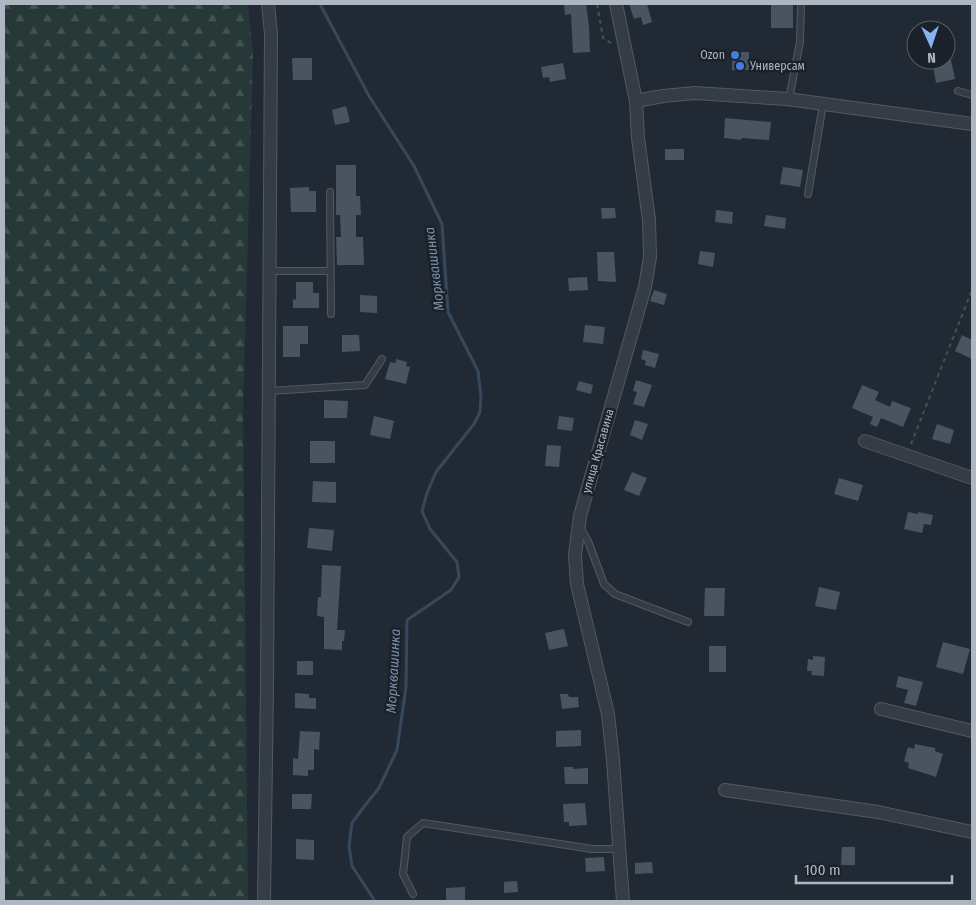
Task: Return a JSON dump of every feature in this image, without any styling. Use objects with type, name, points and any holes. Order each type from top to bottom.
[{"type":"street","points":[[264,901],[271,34],[268,4]]},
{"type":"street","name":"улица Красавина","points":[[616,4],[636,101],[638,138],[649,220],[650,257],[646,287],[580,516],[575,555],[577,584],[608,714],[622,901]]},
{"type":"street","points":[[636,101],[695,93],[790,99],[972,124]]},
{"type":"street","points":[[865,441],[972,478]]},
{"type":"street","points":[[881,709],[972,731]]},
{"type":"street","points":[[725,790],[878,812],[972,832]]},
{"type":"lane","points":[[790,99],[800,42],[801,4]]},
{"type":"lane","points":[[958,91],[972,95]]},
{"type":"lane","points":[[808,194],[823,104]]},
{"type":"lane","points":[[330,192],[331,314]]},
{"type":"lane","points":[[269,271],[331,272]]},
{"type":"lane","points":[[269,391],[365,385],[382,359]]},
{"type":"lane","points":[[578,526],[588,542],[604,584],[615,594],[688,622]]},
{"type":"lane","points":[[413,894],[403,874],[407,836],[422,823],[592,849],[619,849]]},
{"type":"path","points":[[598,4],[603,38],[626,53]]},
{"type":"path","points":[[907,456],[972,290]]},
{"type":"green space","points":[[4,4],[248,4],[253,51],[243,414],[248,901],[4,901]]},
{"type":"building","points":[[564,4],[586,4],[590,52],[573,53],[571,14],[565,15]]},
{"type":"building","points":[[629,4],[647,4],[652,22],[643,25],[641,17],[634,19]]},
{"type":"building","points":[[771,4],[793,4],[793,28],[771,28]]},
{"type":"building","points":[[732,52],[749,52],[749,70],[732,70]]},
{"type":"building","points":[[292,58],[312,58],[312,80],[293,80]]},
{"type":"building","points":[[563,63],[566,79],[550,82],[549,77],[543,78],[541,67]]},
{"type":"building","points":[[934,70],[953,70],[955,79],[936,83]]},
{"type":"building","points":[[346,106],[350,122],[335,125],[332,110]]},
{"type":"building","points":[[725,118],[771,122],[769,140],[724,138]]},
{"type":"building","points":[[665,149],[684,149],[684,160],[665,160]]},
{"type":"building","points":[[336,165],[356,165],[356,196],[360,196],[361,215],[356,215],[356,237],[363,237],[364,265],[337,265],[336,237],[341,237],[340,215],[336,215]]},
{"type":"building","points":[[783,167],[803,170],[800,187],[780,184]]},
{"type":"building","points":[[309,187],[309,191],[316,191],[316,212],[291,212],[290,188]]},
{"type":"building","points":[[601,208],[615,208],[616,218],[602,219]]},
{"type":"building","points":[[716,210],[733,212],[732,224],[715,222]]},
{"type":"building","points":[[766,215],[786,218],[785,229],[764,226]]},
{"type":"building","points":[[700,251],[715,253],[713,267],[698,264]]},
{"type":"building","points":[[597,252],[614,252],[616,282],[598,281]]},
{"type":"building","points":[[587,277],[588,290],[569,291],[568,278]]},
{"type":"building","points":[[296,282],[313,282],[313,293],[319,293],[319,308],[293,308],[293,299],[296,300]]},
{"type":"building","points":[[654,290],[667,294],[664,305],[650,301]]},
{"type":"building","points":[[360,295],[377,296],[377,313],[360,312]]},
{"type":"building","points":[[585,325],[605,327],[603,344],[583,342]]},
{"type":"building","points":[[283,326],[308,326],[308,344],[300,344],[300,357],[283,357]]},
{"type":"building","points":[[342,335],[359,335],[360,351],[342,352]]},
{"type":"building","points":[[962,335],[972,340],[972,359],[955,351]]},
{"type":"building","points":[[643,350],[659,354],[655,368],[645,365],[646,361],[641,359]]},
{"type":"building","points":[[396,359],[407,362],[406,366],[410,367],[406,384],[385,379],[390,362],[396,363]]},
{"type":"building","points":[[636,380],[652,385],[644,407],[633,404],[637,392],[633,391]]},
{"type":"building","points":[[579,381],[593,385],[591,394],[576,390]]},
{"type":"building","points":[[862,385],[879,392],[875,400],[890,407],[892,401],[911,408],[903,427],[881,418],[877,427],[870,424],[873,417],[852,408]]},
{"type":"building","points":[[324,400],[348,401],[347,418],[324,418]]},
{"type":"building","points":[[374,416],[394,421],[390,439],[370,435]]},
{"type":"building","points":[[559,416],[574,418],[572,431],[557,429]]},
{"type":"building","points":[[635,420],[648,424],[642,440],[630,435]]},
{"type":"building","points":[[937,424],[954,430],[950,444],[932,439]]},
{"type":"building","points":[[310,441],[335,441],[335,463],[310,463]]},
{"type":"building","points":[[547,445],[561,446],[559,467],[545,466]]},
{"type":"building","points":[[632,472],[647,478],[639,496],[624,490]]},
{"type":"building","points":[[839,478],[863,485],[858,501],[834,494]]},
{"type":"building","points":[[313,481],[336,482],[336,503],[312,502]]},
{"type":"building","points":[[908,512],[933,515],[931,525],[924,524],[922,533],[904,529]]},
{"type":"building","points":[[309,528],[334,530],[332,551],[307,548]]},
{"type":"building","points":[[322,565],[341,566],[337,630],[345,630],[342,650],[324,649],[324,617],[317,616],[318,597],[321,597]]},
{"type":"building","points":[[819,587],[840,592],[836,610],[815,606]]},
{"type":"building","points":[[705,588],[725,588],[724,616],[704,616]]},
{"type":"building","points":[[564,629],[568,646],[549,650],[545,633]]},
{"type":"building","points":[[943,642],[970,649],[963,674],[936,667]]},
{"type":"building","points":[[709,646],[726,646],[726,672],[709,672]]},
{"type":"building","points":[[813,656],[825,657],[824,676],[811,675],[812,671],[807,671],[808,659],[813,660]]},
{"type":"building","points":[[297,661],[313,661],[313,675],[297,675]]},
{"type":"building","points":[[898,676],[923,682],[916,706],[904,703],[908,690],[896,687]]},
{"type":"building","points":[[295,693],[309,694],[309,698],[316,698],[316,709],[295,708]]},
{"type":"building","points":[[560,694],[578,697],[579,707],[562,709]]},
{"type":"building","points":[[581,730],[581,746],[556,747],[556,731]]},
{"type":"building","points":[[300,731],[320,732],[319,750],[314,749],[314,770],[308,770],[308,776],[293,775],[293,758],[298,759]]},
{"type":"building","points":[[915,744],[935,748],[935,751],[943,754],[936,777],[908,768],[909,763],[904,761],[908,747],[914,749]]},
{"type":"building","points":[[564,767],[573,767],[573,769],[588,768],[588,784],[565,784]]},
{"type":"building","points":[[292,794],[312,794],[311,809],[292,809]]},
{"type":"building","points":[[585,803],[587,825],[569,826],[569,822],[564,822],[563,804]]},
{"type":"building","points":[[296,839],[314,840],[314,860],[296,859]]},
{"type":"building","points":[[842,847],[855,847],[855,865],[841,865]]},
{"type":"building","points":[[604,857],[605,871],[586,872],[585,858]]},
{"type":"building","points":[[652,862],[653,873],[635,874],[635,863]]},
{"type":"building","points":[[517,881],[518,892],[504,893],[504,882]]},
{"type":"building","points":[[465,887],[465,901],[446,901],[446,888]]},
{"type":"waterway","name":"Морквашинка","points":[[320,4],[369,96],[414,166],[442,224],[448,312],[478,371],[481,397],[480,412],[474,424],[436,472],[422,511],[430,529],[457,562],[459,577],[451,590],[407,620],[406,687],[397,750],[379,788],[352,823],[349,846],[352,866],[375,901]]},
{"type":"place","name":"Ozon","points":[[735,55]]},
{"type":"place","name":"Универсам","points":[[740,66]]}]
